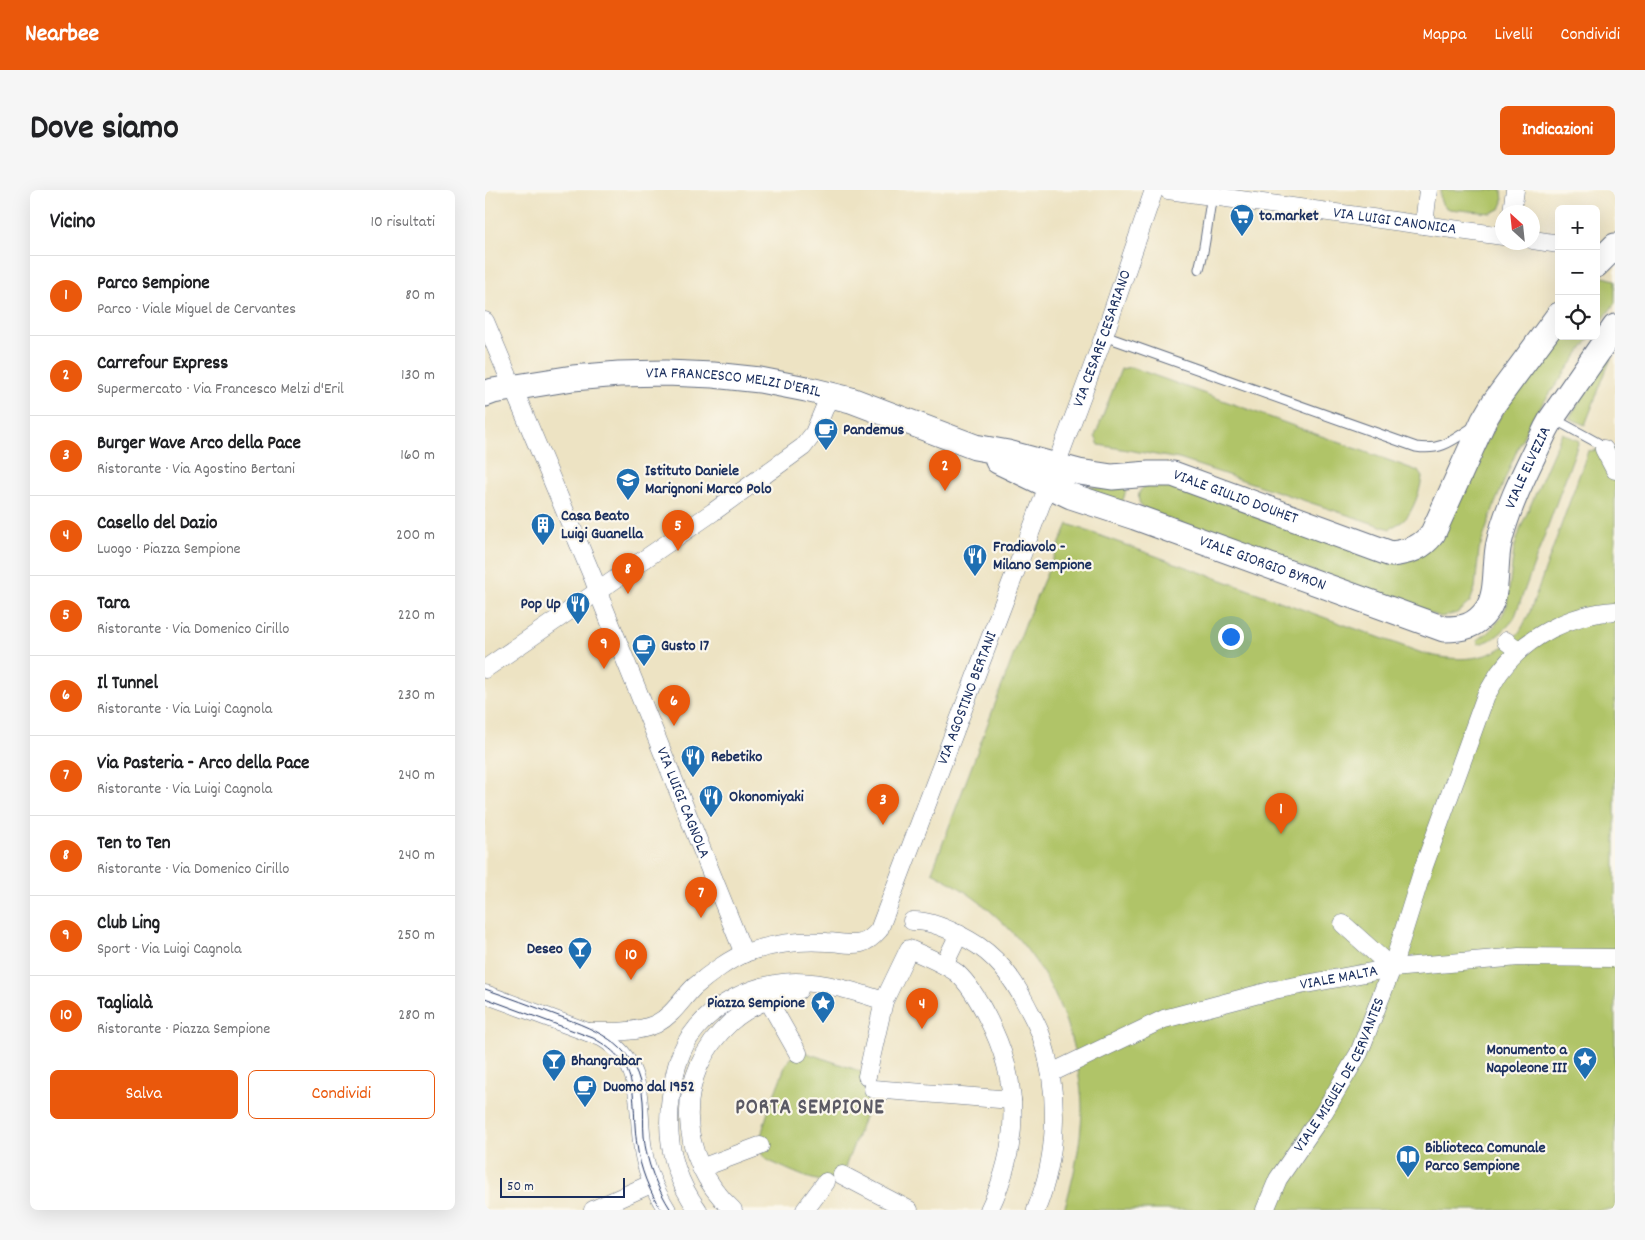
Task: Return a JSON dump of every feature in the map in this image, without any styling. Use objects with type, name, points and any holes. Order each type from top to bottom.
[{"type":"main road","points":[[1484,420],[1494,403],[1555,320]]},
{"type":"main road","name":"VIALE ELVEZIA","points":[[1476,622],[1488,610],[1494,595],[1499,543],[1514,499],[1552,418],[1615,327]]},
{"type":"main road","name":"VIA FRANCESCO MELZI D'ERIL","points":[[485,394],[573,378],[666,373],[713,375],[759,380],[851,400],[1052,475]]},
{"type":"main road","name":"VIALE GIULIO DOUHET","points":[[1052,475],[1112,477],[1173,474],[1391,554],[1410,551],[1427,542],[1433,533],[1484,420]]},
{"type":"main road","points":[[1135,517],[1131,506],[1131,491],[1136,484],[1149,474]]},
{"type":"main road","name":"VIALE GIORGIO BYRON","points":[[1052,475],[1071,496],[1135,517],[1443,629],[1462,629],[1476,622]]},
{"type":"street","name":"VIA CESARE CESARIANO","points":[[1052,475],[1104,336],[1154,190]]},
{"type":"street","name":"VIA LUIGI CANONICA","points":[[1168,190],[1224,195],[1495,235]]},
{"type":"street","points":[[1424,225],[1427,190]]},
{"type":"street","points":[[1513,205],[1515,190]]},
{"type":"street","points":[[1540,241],[1555,243]]},
{"type":"street","name":"VIA LUIGI CAGNOLA","points":[[485,321],[598,591],[744,954]]},
{"type":"street","points":[[485,669],[803,447],[814,434],[830,395]]},
{"type":"street","points":[[1604,449],[1615,470]]},
{"type":"street","name":"VIA AGOSTINO BERTANI","points":[[744,954],[771,946],[800,942],[828,942],[845,945],[864,943],[879,930],[1052,475]]},
{"type":"street","points":[[1343,924],[1392,968],[1424,866],[1486,695],[1501,671],[1513,646],[1578,617],[1615,611]]},
{"type":"street","points":[[912,921],[924,922],[959,934],[998,961],[1015,983],[1041,1034],[1051,1073],[1054,1124],[1052,1155],[1045,1189],[1036,1210]]},
{"type":"street","points":[[944,965],[959,934]]},
{"type":"street","points":[[989,1210],[998,1191],[1009,1157],[1013,1121],[1012,1100],[1009,1076],[995,1031],[969,987],[957,974],[944,965],[909,949],[884,1001],[870,1082],[1012,1100]]},
{"type":"street","points":[[588,1032],[628,1030],[657,1023],[670,1015],[694,988],[744,954]]},
{"type":"street","name":"VIALE MALTA","points":[[1051,1073],[1164,1019],[1274,990],[1392,968],[1519,957],[1615,958]]},
{"type":"street","name":"VIALE MIGUEL DE CERVANTES","points":[[1265,1210],[1278,1178],[1324,1112],[1359,1053],[1392,968]]},
{"type":"street","points":[[698,1210],[666,1162],[671,1100],[678,1062],[689,1038],[709,1016],[740,994],[771,985],[796,982],[862,994],[884,1001]]},
{"type":"street","points":[[733,1210],[716,1191],[695,1156],[689,1119],[690,1097],[695,1074],[703,1056],[717,1036],[731,1021],[767,1000],[786,993],[807,989],[838,989]]},
{"type":"street","points":[[485,994],[601,1037],[613,1045],[626,1060],[638,1088],[643,1150],[653,1183],[667,1210]]},
{"type":"street","points":[[767,1000],[798,1053]]},
{"type":"street","points":[[701,1168],[759,1146]]},
{"type":"street","points":[[805,1210],[834,1178],[909,1210]]},
{"type":"street","points":[[593,1210],[653,1183]]},
{"type":"lane","points":[[1199,269],[1204,251],[1206,222],[1224,195]]},
{"type":"lane","points":[[1104,336],[1416,447],[1430,449],[1441,447],[1484,420]]},
{"type":"lane","points":[[1552,418],[1597,443],[1604,449]]},
{"type":"green space","points":[[1441,190],[1502,190],[1503,202],[1502,205],[1495,205],[1495,211],[1491,213],[1449,209],[1444,206],[1440,196]]},
{"type":"green space","points":[[1600,276],[1615,280],[1615,303],[1600,324]]},
{"type":"green space","points":[[1556,340],[1588,340],[1531,420],[1494,506],[1479,550],[1475,588],[1470,602],[1457,613],[1441,617],[1149,512],[1140,505],[1138,496],[1144,487],[1158,485],[1179,488],[1404,564],[1485,444],[1506,406]]},
{"type":"green space","points":[[1608,357],[1611,358],[1585,425],[1569,418]]},
{"type":"green space","points":[[1131,367],[1418,471],[1422,477],[1413,506],[1403,521],[1390,529],[1179,459],[1099,445],[1095,436],[1121,369]]},
{"type":"green space","points":[[1562,433],[1579,441],[1514,619],[1498,635],[1489,641],[1478,644],[1477,640],[1495,625],[1507,605],[1514,549],[1521,527]]},
{"type":"green space","points":[[1615,448],[1615,1210],[1064,1210],[1079,1148],[1082,1103],[1076,1060],[1068,1029],[1057,1001],[1027,949],[1007,926],[984,906],[932,872],[1027,619],[1068,524],[1422,653],[1448,658],[1473,658],[1496,651],[1519,633],[1529,614],[1588,451]]},
{"type":"green space","points":[[1081,486],[1103,488],[1127,488],[1122,503]]},
{"type":"green space","points":[[804,1052],[860,1071],[873,1094],[844,1170],[837,1178],[830,1181],[813,1179],[771,1162],[763,1156],[761,1151],[760,1143],[765,1121],[786,1064],[792,1057]]},
{"type":"tram line","points":[[485,989],[573,1021],[603,1035],[626,1054],[640,1082],[643,1101],[645,1146],[650,1165],[661,1193],[671,1210]]},
{"type":"tram line","points":[[485,998],[593,1038],[609,1048],[620,1060],[627,1071],[631,1084],[640,1162],[649,1187],[661,1210]]},
{"type":"place","name":"to.market","points":[[1242,237]]},
{"type":"place","name":"Pandemus","points":[[826,451]]},
{"type":"place","name":"Carrefour Express","points":[[945,491]]},
{"type":"place","name":"Istituto Daniele Marignoni Marco Polo","points":[[628,501]]},
{"type":"place","name":"Casa Beato Luigi Guanella","points":[[543,546]]},
{"type":"place","name":"Tara","points":[[678,551]]},
{"type":"place","name":"Fradiavolo - Milano Sempione","points":[[975,577]]},
{"type":"place","name":"Ten to Ten","points":[[628,594]]},
{"type":"place","name":"Pop Up","points":[[578,625]]},
{"type":"place","name":"Gusto 17","points":[[644,667]]},
{"type":"place","name":"Club Ling","points":[[604,669]]},
{"type":"place","name":"Il Tunnel","points":[[674,726]]},
{"type":"place","name":"Rebetiko","points":[[693,778]]},
{"type":"place","name":"Okonomiyaki","points":[[711,818]]},
{"type":"place","name":"Burger Wave Arco della Pace","points":[[883,825]]},
{"type":"place","name":"Parco Sempione","points":[[1281,834]]},
{"type":"place","name":"Via Pasteria - Arco della Pace","points":[[701,918]]},
{"type":"place","name":"Deseo","points":[[580,970]]},
{"type":"place","name":"Taglialà","points":[[631,980]]},
{"type":"place","name":"Piazza Sempione","points":[[823,1024]]},
{"type":"place","name":"Casello del Dazio","points":[[922,1029]]},
{"type":"place","name":"Monumento a Napoleone III","points":[[1585,1080]]},
{"type":"place","name":"Bhangrabar","points":[[554,1082]]},
{"type":"place","name":"Duomo dal 1952","points":[[585,1108]]},
{"type":"place","name":"Biblioteca Comunale Parco Sempione","points":[[1408,1178]]},
{"type":"district","name":"PORTA SEMPIONE","points":[[810,1109]]}]
